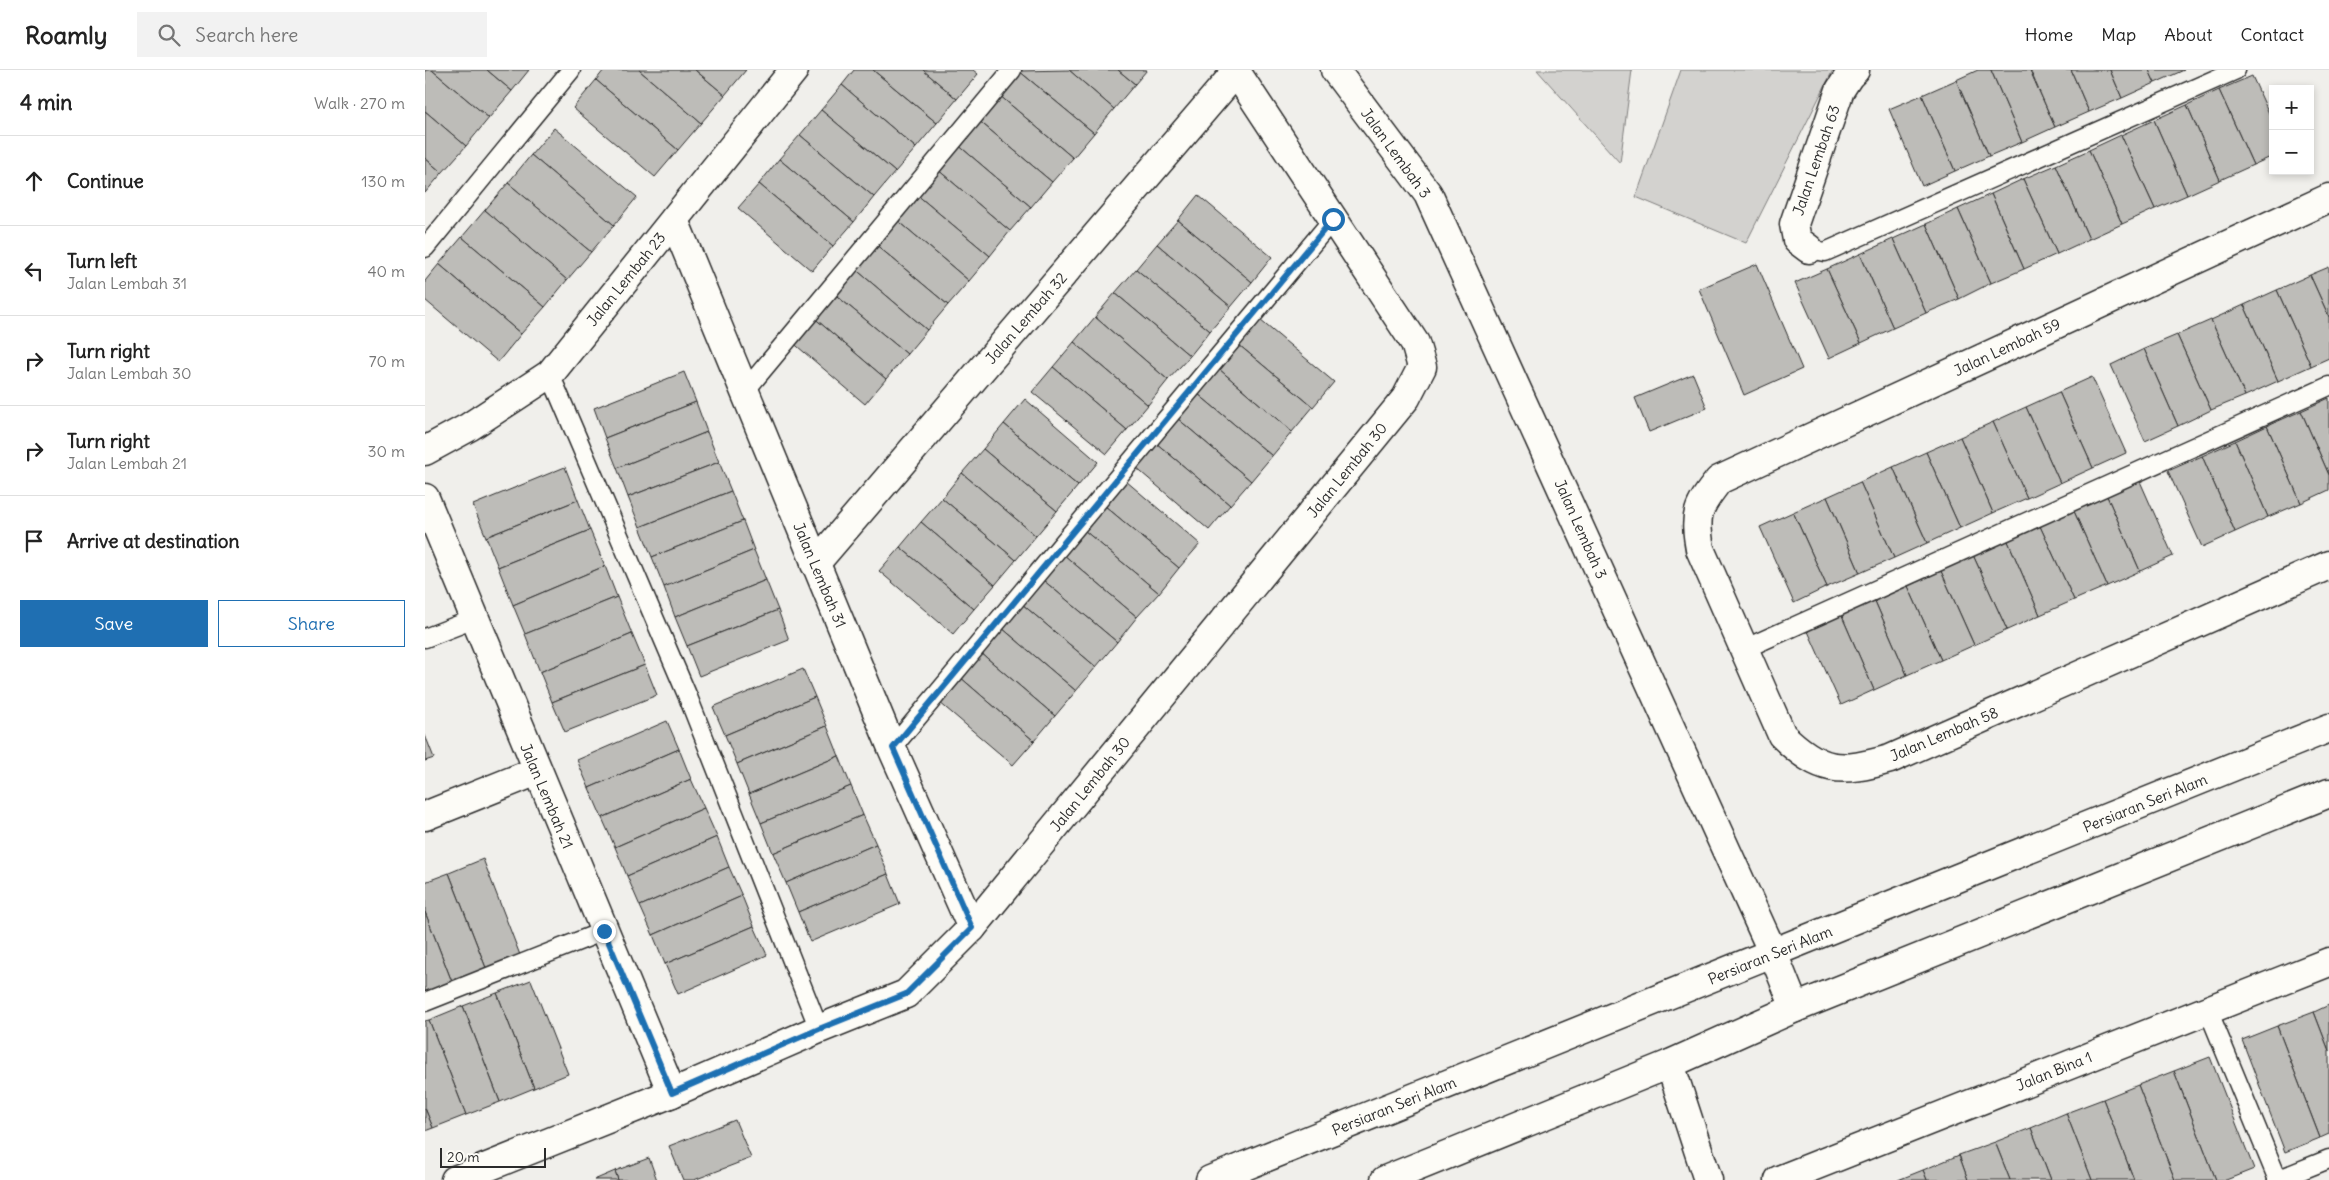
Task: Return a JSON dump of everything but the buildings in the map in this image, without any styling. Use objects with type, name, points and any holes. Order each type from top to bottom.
[{"type":"street","name":"Jalan Lembah 23","points":[[425,451],[469,427],[550,374],[794,70]]},
{"type":"street","name":"Jalan Lembah 3","points":[[1335,70],[1428,194],[1773,953],[1795,1008]]},
{"type":"street","name":"Jalan Lembah 63","points":[[1809,249],[1797,240],[1794,224],[1840,90],[1855,70]]},
{"type":"street","points":[[1235,71],[1333,219]]},
{"type":"street","name":"Jalan Lembah 32","points":[[815,564],[1235,71]]},
{"type":"street","name":"Jalan Lembah 59","points":[[1697,512],[1719,480],[2329,198]]},
{"type":"street","name":"Jalan Lembah 30","points":[[455,1180],[672,1093],[819,1029],[906,994],[972,928],[1406,398],[1423,367],[1415,343],[1333,219]]},
{"type":"street","name":"Jalan Lembah 31","points":[[674,220],[815,564],[972,928]]},
{"type":"street","name":"Jalan Lembah 21","points":[[425,498],[473,619],[672,1093]]},
{"type":"street","name":"Jalan Lembah 58","points":[[1697,512],[1700,549],[1782,735],[1799,752],[1833,768],[1856,768],[1890,759],[2329,565]]},
{"type":"street","name":"Persiaran Seri Alam","points":[[1210,1180],[2329,728]]},
{"type":"street","points":[[425,816],[537,771]]},
{"type":"street","points":[[1385,1180],[1670,1064],[1795,1008],[2329,793]]},
{"type":"street","name":"Jalan Bina 1","points":[[1779,1180],[2329,962]]},
{"type":"street","points":[[1670,1064],[1708,1180]]},
{"type":"lane","points":[[425,248],[571,70]]},
{"type":"lane","points":[[745,391],[1012,70]]},
{"type":"lane","points":[[1809,249],[1825,252],[2236,70]]},
{"type":"lane","points":[[893,748],[1333,219]]},
{"type":"lane","points":[[550,374],[688,697],[819,1029]]},
{"type":"lane","points":[[1744,648],[2329,386]]},
{"type":"lane","points":[[425,638],[473,619]]},
{"type":"lane","points":[[425,1002],[604,931]]},
{"type":"lane","points":[[2209,1010],[2277,1180],[2329,1159]]},
{"type":"shaded area","points":[[1537,70],[1632,70],[1620,163]]},
{"type":"shaded area","points":[[1681,70],[1833,70],[1746,243],[1636,197]]},
{"type":"route","points":[[604,931],[672,1093],[819,1029],[906,994],[972,928],[893,748],[1333,219]]}]
